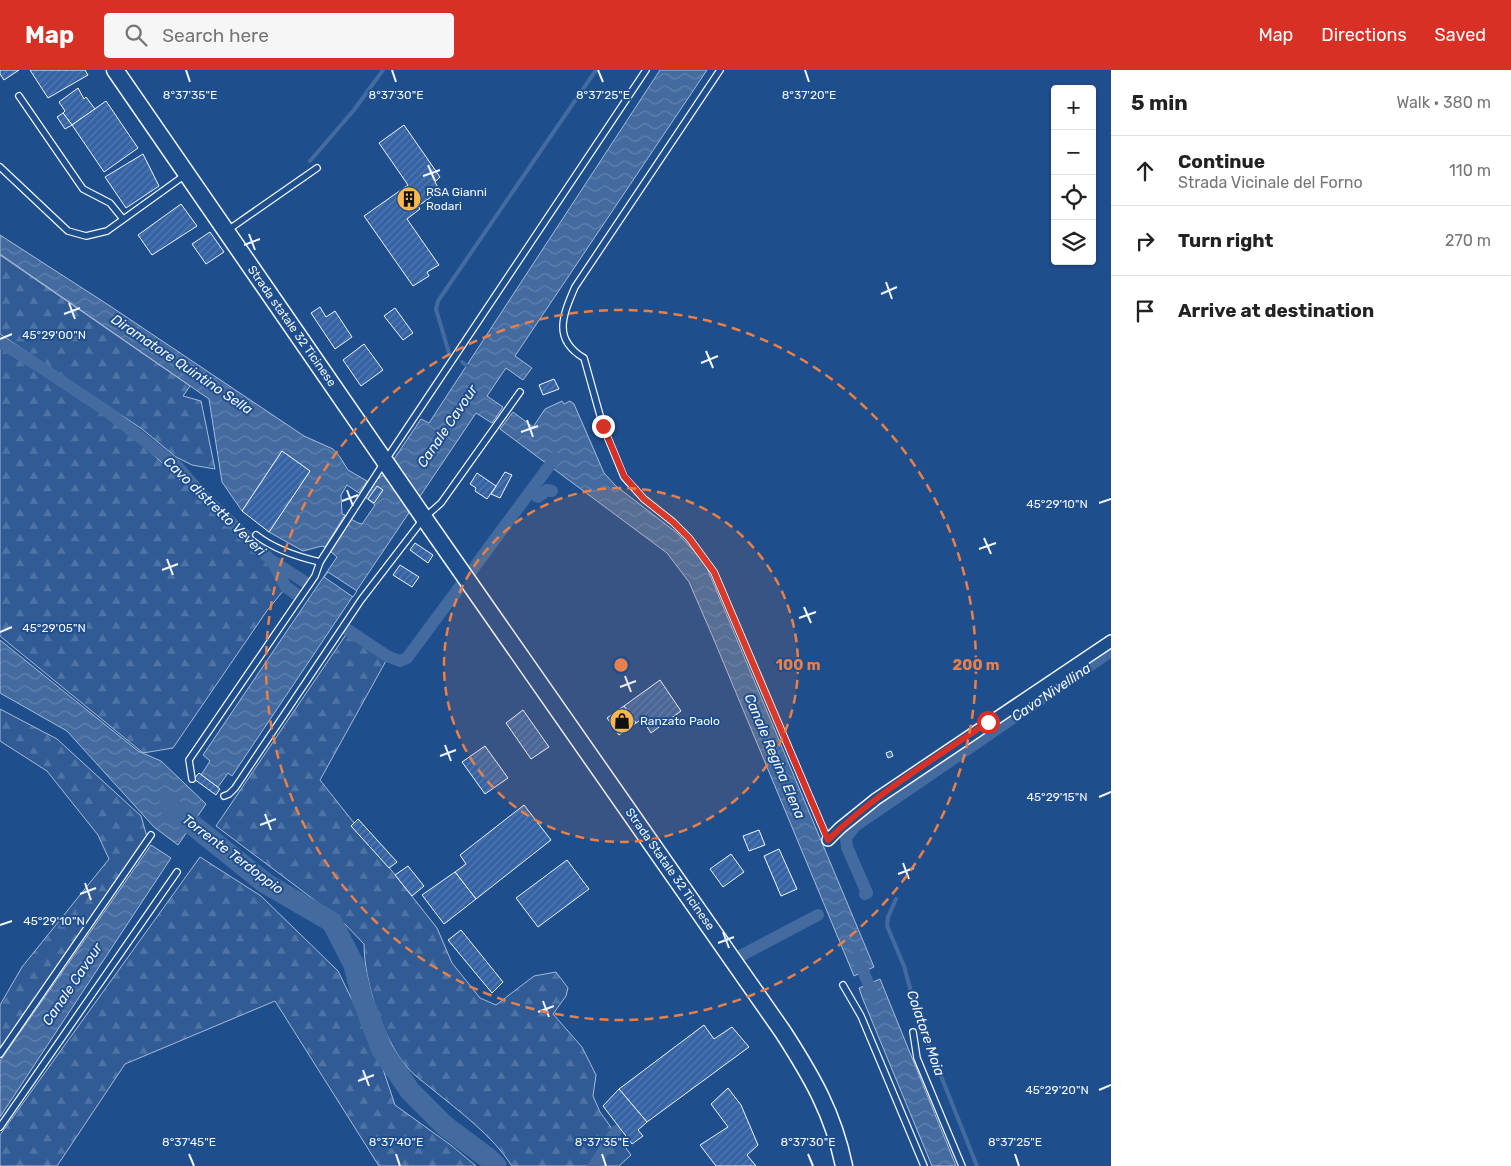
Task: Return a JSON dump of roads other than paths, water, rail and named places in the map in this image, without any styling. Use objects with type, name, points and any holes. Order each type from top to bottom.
[{"type":"main road","name":"Strada statale 32 Ticinese","points":[[115,70],[421,513]]},
{"type":"main road","name":"Strada Statale 32 Ticinese","points":[[421,513],[807,1069],[828,1111],[844,1166]]},
{"type":"street","points":[[828,840],[876,798],[1111,640]]},
{"type":"lane","points":[[192,779],[189,760],[315,576],[320,562],[387,465],[646,70]]},
{"type":"lane","points":[[720,70],[576,288],[564,312],[562,325],[565,338],[572,351],[584,358],[603,426],[624,476],[644,499],[673,522],[689,538],[714,572],[828,840]]},
{"type":"lane","points":[[20,96],[83,189],[110,203],[123,219]]},
{"type":"lane","points":[[0,167],[68,231],[86,236],[107,231],[187,174]]},
{"type":"lane","points":[[226,231],[318,168]]},
{"type":"lane","points":[[224,796],[235,788],[421,513],[441,503],[520,392]]},
{"type":"lane","points":[[256,535],[280,549],[320,562]]},
{"type":"lane","points":[[0,1054],[151,835]]},
{"type":"lane","points":[[0,1127],[176,872]]},
{"type":"lane","points":[[843,985],[861,1016],[924,1166]]},
{"type":"lane","points":[[913,1032],[917,1058],[962,1166]]},
{"type":"water","name":"Canale Cavour","points":[[660,70],[707,70],[515,356],[532,368],[523,380],[506,368],[487,396],[503,407],[492,423],[476,413],[232,776],[228,773],[218,787],[201,775],[210,761],[203,755],[337,557],[330,551],[351,519],[362,524],[375,505],[364,496],[374,482],[383,475],[389,483],[400,468],[394,459],[421,419],[429,423]]},
{"type":"water","name":"Diramatore Quintino Sella","points":[[0,235],[304,436],[333,449],[348,470],[367,481],[359,493],[347,485],[341,495],[342,514],[345,515],[325,547],[322,546],[303,551],[269,532],[310,471],[282,451],[242,511],[222,482],[209,399],[0,254]]},
{"type":"water","points":[[562,401],[564,404],[570,401],[574,404],[604,473],[616,486],[677,533],[707,568],[874,967],[854,976],[689,582],[667,553],[500,429],[513,412],[533,427],[545,409]]},
{"type":"water","points":[[0,640],[138,751],[161,761],[206,804],[178,845],[154,827],[67,731],[0,693]]},
{"type":"water","name":"Canale Cavour","points":[[151,845],[171,858],[0,1117],[0,1061]]},
{"type":"water","points":[[880,979],[956,1166],[932,1166],[862,997],[859,988]]},
{"type":"waterway","points":[[310,161],[354,110],[383,70]]},
{"type":"waterway","points":[[449,353],[436,309],[438,301],[596,70]]},
{"type":"waterway","name":"Cavo distretto Veveri","points":[[0,342],[108,412],[177,466],[203,496],[272,561],[286,587],[296,594]]},
{"type":"waterway","points":[[462,362],[470,368]]},
{"type":"waterway","name":"Cavo distretto Veveri","points":[[348,630],[387,656],[400,661],[407,658],[555,458]]},
{"type":"waterway","name":"Cavo Nivellina","points":[[530,492],[538,497],[547,490],[552,491]]},
{"type":"waterway","points":[[274,562],[305,582]]},
{"type":"waterway","name":"Cavo Nivellina","points":[[865,894],[867,893],[847,847],[846,838],[855,826],[1111,651]]},
{"type":"waterway","name":"Torrente Terdoppio","points":[[169,806],[265,883],[332,922],[354,965],[362,998],[382,1050],[410,1091],[445,1126],[496,1166]]},
{"type":"waterway","name":"Colatore Moia","points":[[896,899],[888,917],[887,926],[904,966],[919,1021],[977,1166]]},
{"type":"waterway","points":[[742,955],[818,915]]},
{"type":"waterway","name":"Canale Regina Elena","points":[[857,956],[874,998]]},
{"type":"waterway","points":[[594,1166],[616,1131]]},
{"type":"place","name":"RSA Gianni Rodari","points":[[409,199]]},
{"type":"place","name":"Ranzato Paolo","points":[[622,721]]}]
